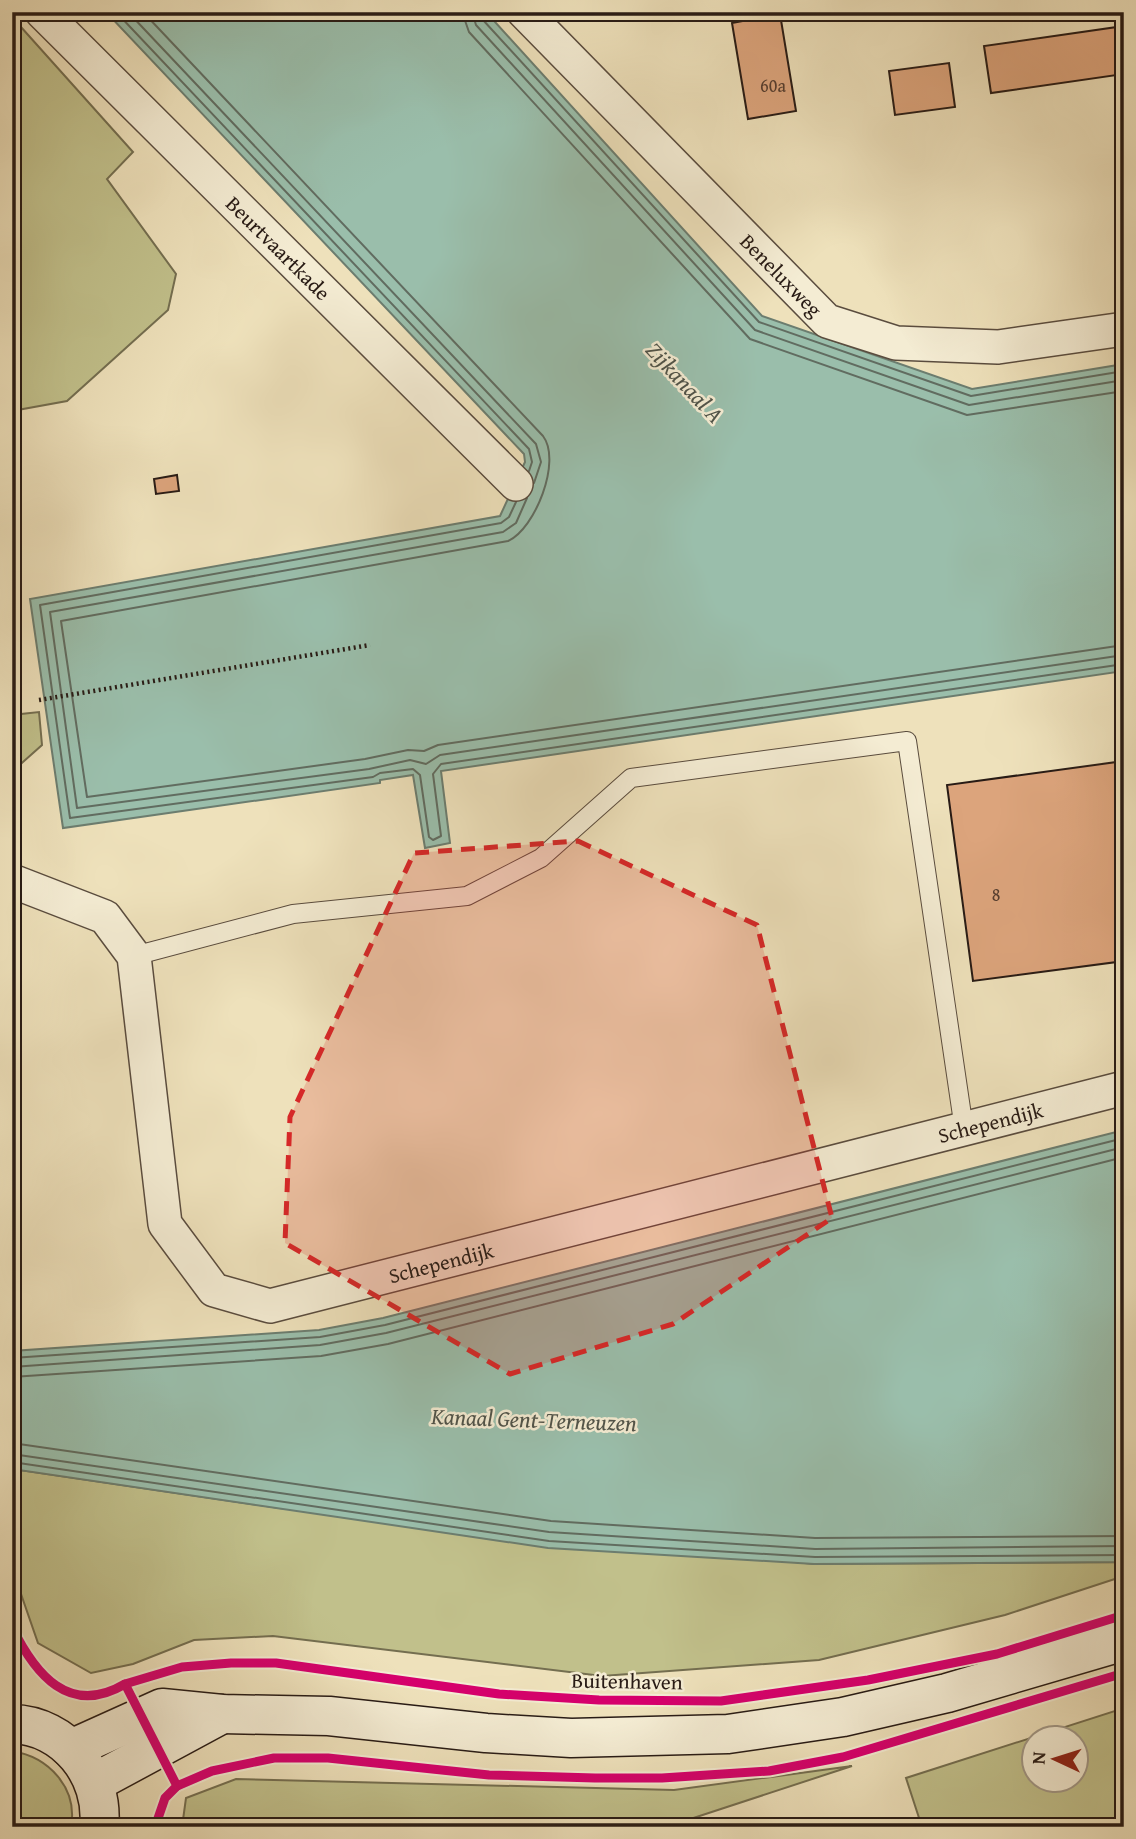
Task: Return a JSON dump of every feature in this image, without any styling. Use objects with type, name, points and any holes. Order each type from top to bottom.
[{"type":"main road","points":[[71,1749],[162,1708],[222,1714],[302,1714],[571,1738],[727,1734],[843,1717],[947,1693],[1124,1641]]},
{"type":"main road","points":[[94,1783],[222,1714]]},
{"type":"main road","points":[[12,1724],[36,1728],[55,1736],[85,1765],[94,1783],[99,1803],[99,1827]]},
{"type":"street","name":"Beurtvaartkade","points":[[42,12],[516,484]]},
{"type":"street","name":"Beneluxweg","points":[[524,12],[827,321],[895,343],[998,347],[1124,329]]},
{"type":"street","points":[[22,889],[105,917],[134,956]]},
{"type":"street","name":"Schependijk","points":[[134,956],[165,1224],[214,1290],[270,1306],[1124,1088]]},
{"type":"lane","points":[[134,956],[293,914],[467,896],[541,858],[631,778],[907,741],[964,1129]]},
{"type":"path","points":[[39,700],[369,645]]},
{"type":"highlighted area","points":[[578,841],[757,925],[832,1218],[673,1324],[510,1374],[285,1243],[290,1117],[414,853]]},
{"type":"shaded area","points":[[12,17],[133,152],[107,179],[176,274],[168,310],[67,401],[12,411]]},
{"type":"shaded area","points":[[39,712],[42,745],[14,770],[16,867],[12,865],[12,715]]},
{"type":"shaded area","points":[[13,1469],[279,1508],[814,1564],[1124,1562],[1124,1576],[1005,1615],[819,1660],[602,1676],[273,1636],[194,1640],[133,1664],[91,1673],[38,1643],[12,1568]]},
{"type":"shaded area","points":[[1124,1708],[1124,1827],[922,1827],[906,1778],[1020,1741],[1020,1794],[1090,1794],[1090,1724],[1074,1724]]},
{"type":"shaded area","points":[[12,1751],[38,1760],[58,1777],[70,1800],[71,1827],[12,1827]]},
{"type":"shaded area","points":[[852,1766],[666,1827],[182,1827],[186,1798],[236,1779],[674,1790]]},
{"type":"water","name":"Zijkanaal A","points":[[106,12],[486,12],[762,316],[972,389],[1124,364],[1124,671],[441,771],[450,843],[425,848],[413,775],[380,780],[380,783],[63,828],[30,599],[500,516],[525,462],[524,454]]},
{"type":"water","name":"Kanaal Gent-Terneuzen","points":[[1124,1130],[1124,1562],[814,1564],[548,1548],[12,1469],[12,1351],[319,1330],[383,1318]]},
{"type":"building","points":[[611,12],[684,12],[684,15],[612,21]]},
{"type":"building","points":[[780,14],[796,111],[748,119],[732,23]]},
{"type":"building","points":[[1124,26],[1124,74],[991,93],[984,46]]},
{"type":"building","points":[[949,63],[955,107],[895,115],[889,71]]},
{"type":"building","points":[[177,475],[179,491],[156,494],[154,479]]},
{"type":"building","points":[[15,584],[19,613],[12,614],[12,585]]},
{"type":"building","points":[[1124,761],[1124,961],[973,981],[947,785]]},
{"type":"cycle path","name":"Buitenhaven","points":[[125,1684],[182,1667],[276,1663],[499,1694],[599,1700],[721,1701],[868,1680],[997,1654],[1124,1615]]},
{"type":"cycle path","points":[[12,1627],[31,1660],[56,1686],[87,1696],[105,1693],[125,1684],[177,1786],[165,1798],[155,1827]]},
{"type":"cycle path","points":[[177,1786],[212,1771],[274,1758],[328,1758],[489,1775],[595,1778],[662,1778],[769,1771],[843,1757],[1124,1673]]}]
